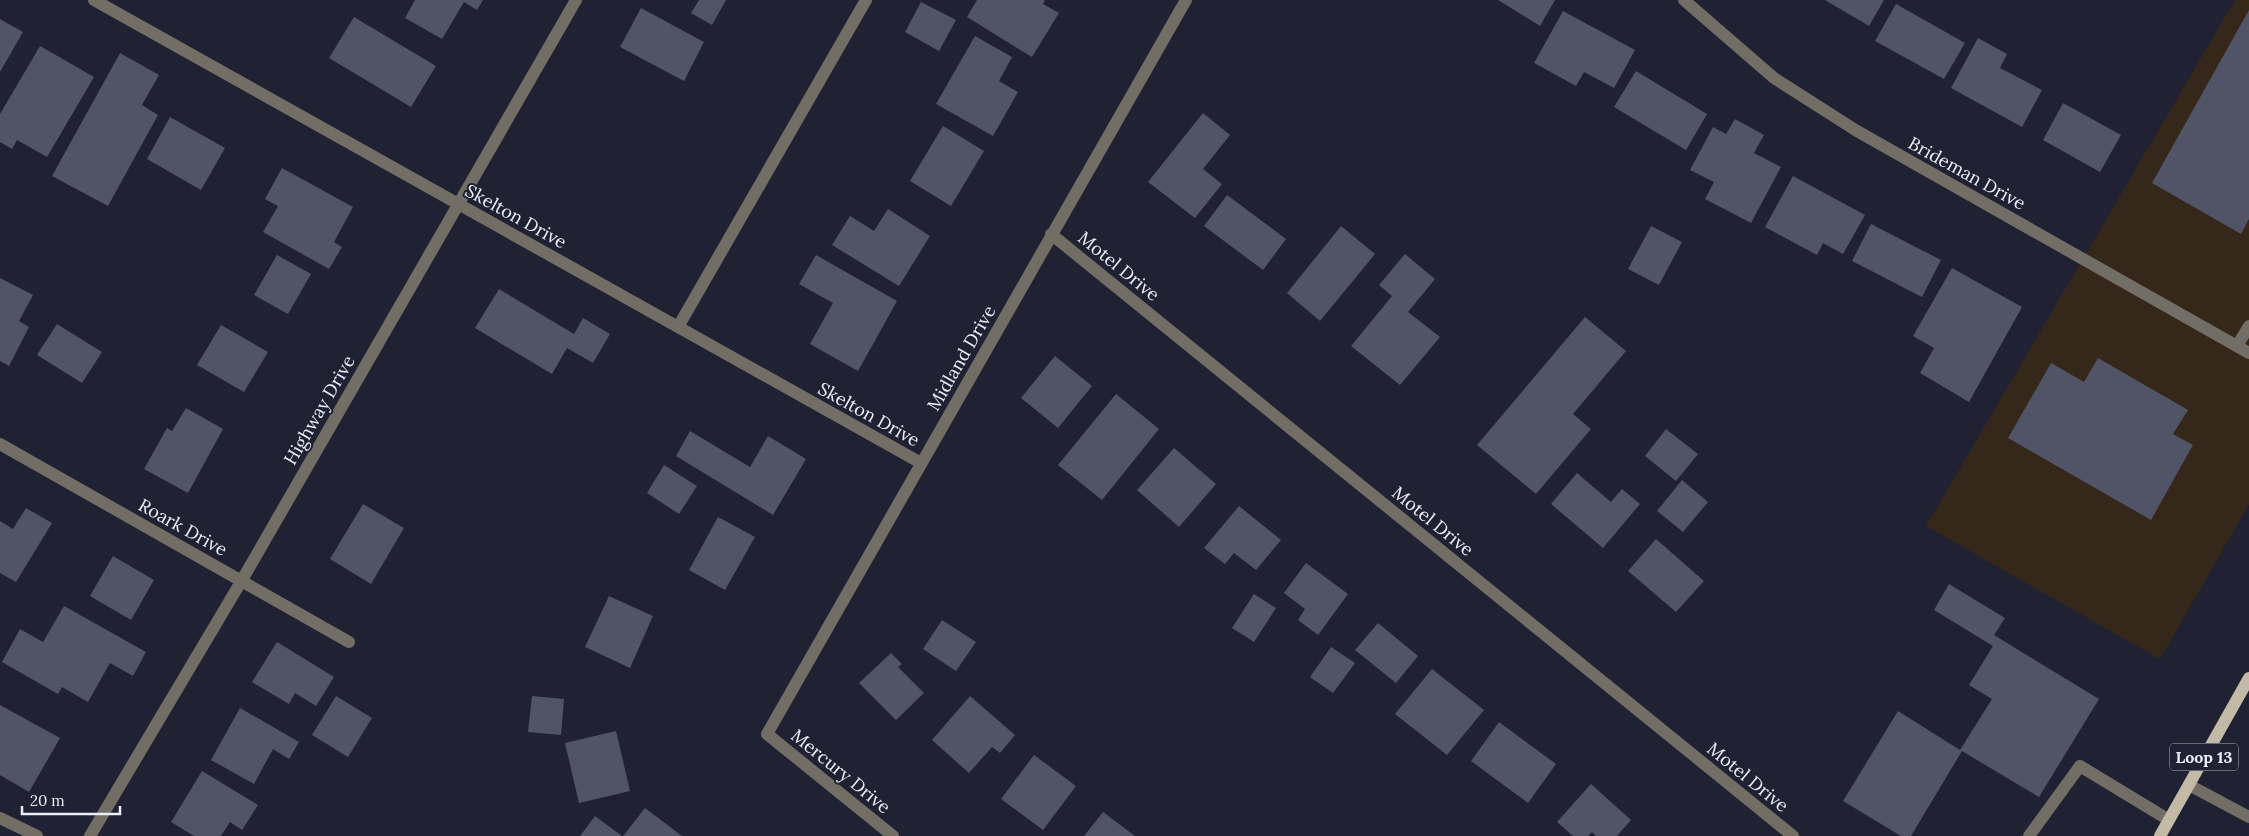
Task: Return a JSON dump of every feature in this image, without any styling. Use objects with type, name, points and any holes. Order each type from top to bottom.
[{"type":"main road","name":"Loop 13","points":[[2160,836],[2249,678]]},
{"type":"street","name":"Skelton Drive","points":[[94,0],[921,463]]},
{"type":"street","name":"Highway Drive","points":[[90,836],[242,580],[576,0]]},
{"type":"street","points":[[678,327],[866,0]]},
{"type":"street","name":"Midland Drive","points":[[767,734],[1186,0]]},
{"type":"street","name":"Brideman Drive","points":[[1684,0],[1774,78],[1857,131],[2249,353]]},
{"type":"street","name":"Motel Drive","points":[[1051,234],[1793,836]]},
{"type":"street","points":[[2237,346],[2249,326]]},
{"type":"street","name":"Roark Drive","points":[[0,444],[349,642]]},
{"type":"street","name":"Mercury Drive","points":[[767,734],[893,836]]},
{"type":"street","points":[[2030,836],[2080,766],[2169,820]]},
{"type":"street","points":[[2189,784],[2249,817]]},
{"type":"street","points":[[0,818],[36,836]]},
{"type":"shaded area","points":[[2235,0],[2249,0],[2249,504],[2160,659],[1926,526]]},
{"type":"building","points":[[415,0],[483,0],[477,10],[464,2],[442,39],[405,18]]},
{"type":"building","points":[[699,0],[726,0],[712,25],[691,13]]},
{"type":"building","points":[[977,0],[1045,0],[1043,4],[1059,13],[1032,57],[967,17]]},
{"type":"building","points":[[1498,0],[1555,0],[1540,26]]},
{"type":"building","points":[[1825,0],[1884,0],[1869,26]]},
{"type":"building","points":[[921,2],[956,20],[939,51],[905,32]]},
{"type":"building","points":[[1896,4],[1965,43],[1944,79],[1875,41]]},
{"type":"building","points":[[641,8],[704,42],[684,81],[620,47]]},
{"type":"building","points":[[2249,10],[2249,219],[2241,234],[2152,183]]},
{"type":"building","points":[[1563,11],[1635,50],[1614,88],[1584,72],[1576,86],[1534,63]]},
{"type":"building","points":[[354,17],[436,66],[411,107],[329,58]]},
{"type":"building","points":[[0,19],[23,32],[0,72]]},
{"type":"building","points":[[975,36],[1012,57],[999,81],[1018,92],[993,136],[936,104]]},
{"type":"building","points":[[1978,38],[2007,54],[2000,68],[2042,90],[2022,127],[1951,88]]},
{"type":"building","points":[[40,46],[94,77],[47,157],[17,140],[12,149],[0,142],[0,114]]},
{"type":"building","points":[[120,53],[159,75],[142,105],[158,115],[108,206],[52,176]]},
{"type":"building","points":[[1636,71],[1707,114],[1686,150],[1614,107]]},
{"type":"building","points":[[2063,103],[2121,135],[2100,172],[2043,140]]},
{"type":"building","points":[[1203,113],[1230,135],[1203,169],[1222,184],[1195,218],[1148,182]]},
{"type":"building","points":[[170,117],[225,148],[201,190],[147,159]]},
{"type":"building","points":[[1735,119],[1764,135],[1754,153],[1781,167],[1751,223],[1705,199],[1714,182],[1690,170],[1713,127],[1726,134]]},
{"type":"building","points":[[943,126],[984,151],[951,206],[910,181]]},
{"type":"building","points":[[282,168],[353,207],[334,242],[342,247],[329,269],[263,232],[278,206],[265,199]]},
{"type":"building","points":[[1793,176],[1865,215],[1843,254],[1823,243],[1817,255],[1765,227]]},
{"type":"building","points":[[1227,195],[1286,239],[1263,270],[1204,226]]},
{"type":"building","points":[[888,209],[930,236],[899,286],[832,245],[850,216],[874,231]]},
{"type":"building","points":[[1871,224],[1941,260],[1922,297],[1852,261]]},
{"type":"building","points":[[1341,226],[1375,254],[1320,321],[1287,293]]},
{"type":"building","points":[[1651,226],[1682,242],[1659,285],[1628,269]]},
{"type":"building","points":[[1405,254],[1435,279],[1408,312],[1440,337],[1400,385],[1351,346],[1392,296],[1379,285]]},
{"type":"building","points":[[277,255],[311,274],[288,314],[254,295]]},
{"type":"building","points":[[816,255],[897,301],[858,371],[810,344],[833,303],[799,284]]},
{"type":"building","points":[[1952,268],[2022,307],[1969,402],[1920,373],[1934,348],[1913,336]]},
{"type":"building","points":[[0,278],[33,295],[19,321],[29,327],[9,366],[0,361]]},
{"type":"building","points":[[499,289],[574,334],[583,318],[610,334],[593,363],[567,348],[552,374],[475,328]]},
{"type":"building","points":[[1585,317],[1626,351],[1573,414],[1591,429],[1536,494],[1477,445]]},
{"type":"building","points":[[57,324],[102,352],[82,383],[37,355]]},
{"type":"building","points":[[221,325],[268,352],[244,392],[197,365]]},
{"type":"building","points":[[1055,356],[1092,386],[1058,428],[1021,398]]},
{"type":"building","points":[[2098,358],[2188,410],[2173,434],[2193,445],[2151,520],[2008,438],[2051,363],[2084,382]]},
{"type":"building","points":[[1116,394],[1159,429],[1102,500],[1058,465]]},
{"type":"building","points":[[186,408],[223,429],[188,493],[144,469],[167,428],[172,431]]},
{"type":"building","points":[[1666,429],[1698,454],[1676,481],[1645,456]]},
{"type":"building","points":[[690,431],[750,467],[768,436],[806,459],[773,515],[676,456]]},
{"type":"building","points":[[1174,448],[1216,484],[1179,527],[1137,490]]},
{"type":"building","points":[[664,465],[697,486],[679,514],[647,493]]},
{"type":"building","points":[[1577,473],[1611,502],[1622,489],[1640,504],[1603,548],[1551,504]]},
{"type":"building","points":[[1682,480],[1708,502],[1683,532],[1657,511]]},
{"type":"building","points":[[363,504],[404,528],[371,584],[330,559]]},
{"type":"building","points":[[1239,506],[1281,540],[1256,570],[1234,553],[1225,564],[1204,548]]},
{"type":"building","points":[[26,508],[52,523],[16,582],[0,573],[0,521],[13,529]]},
{"type":"building","points":[[718,517],[755,537],[725,590],[689,570]]},
{"type":"building","points":[[1656,539],[1704,581],[1676,612],[1628,571]]},
{"type":"building","points":[[113,556],[154,580],[131,620],[90,596]]},
{"type":"building","points":[[1306,563],[1348,594],[1318,635],[1298,620],[1305,609],[1284,593]]},
{"type":"building","points":[[1949,584],[2005,618],[1994,635],[2099,699],[2039,797],[1962,751],[1911,836],[1901,836],[1843,801],[1898,711],[1960,750],[1992,699],[1969,685],[1993,646],[1934,610]]},
{"type":"building","points":[[1254,594],[1276,608],[1254,642],[1232,628]]},
{"type":"building","points":[[609,596],[653,616],[630,668],[585,647]]},
{"type":"building","points":[[64,606],[146,652],[133,676],[110,663],[88,702],[62,687],[58,694],[2,662],[20,629],[43,642]]},
{"type":"building","points":[[942,620],[976,642],[956,671],[923,649]]},
{"type":"building","points":[[1378,623],[1418,656],[1396,683],[1355,650]]},
{"type":"building","points":[[277,642],[334,677],[316,706],[295,693],[289,704],[252,682]]},
{"type":"building","points":[[1331,647],[1355,663],[1333,693],[1310,677]]},
{"type":"building","points":[[891,653],[902,664],[898,667],[924,693],[896,720],[859,683]]},
{"type":"building","points":[[1432,669],[1484,710],[1447,755],[1395,714]]},
{"type":"building","points":[[336,696],[372,718],[348,757],[312,735]]},
{"type":"building","points":[[532,696],[564,699],[561,735],[528,732]]},
{"type":"building","points":[[970,696],[1015,735],[1000,753],[992,747],[969,773],[932,740]]},
{"type":"building","points":[[0,705],[60,738],[29,792],[0,775]]},
{"type":"building","points":[[240,708],[299,742],[289,759],[273,749],[254,784],[211,760]]},
{"type":"building","points":[[1499,722],[1556,764],[1528,803],[1471,761]]},
{"type":"building","points":[[616,731],[630,791],[579,803],[565,743]]},
{"type":"building","points":[[1034,755],[1076,786],[1043,830],[1001,799]]},
{"type":"building","points":[[202,771],[258,805],[242,830],[230,822],[221,836],[194,836],[171,822]]},
{"type":"building","points":[[1591,784],[1631,820],[1617,836],[1596,836],[1592,832],[1588,836],[1573,836],[1557,822]]},
{"type":"building","points":[[645,808],[682,836],[623,836]]},
{"type":"building","points":[[1103,812],[1135,836],[1084,836]]},
{"type":"building","points":[[595,816],[622,836],[580,836]]}]
